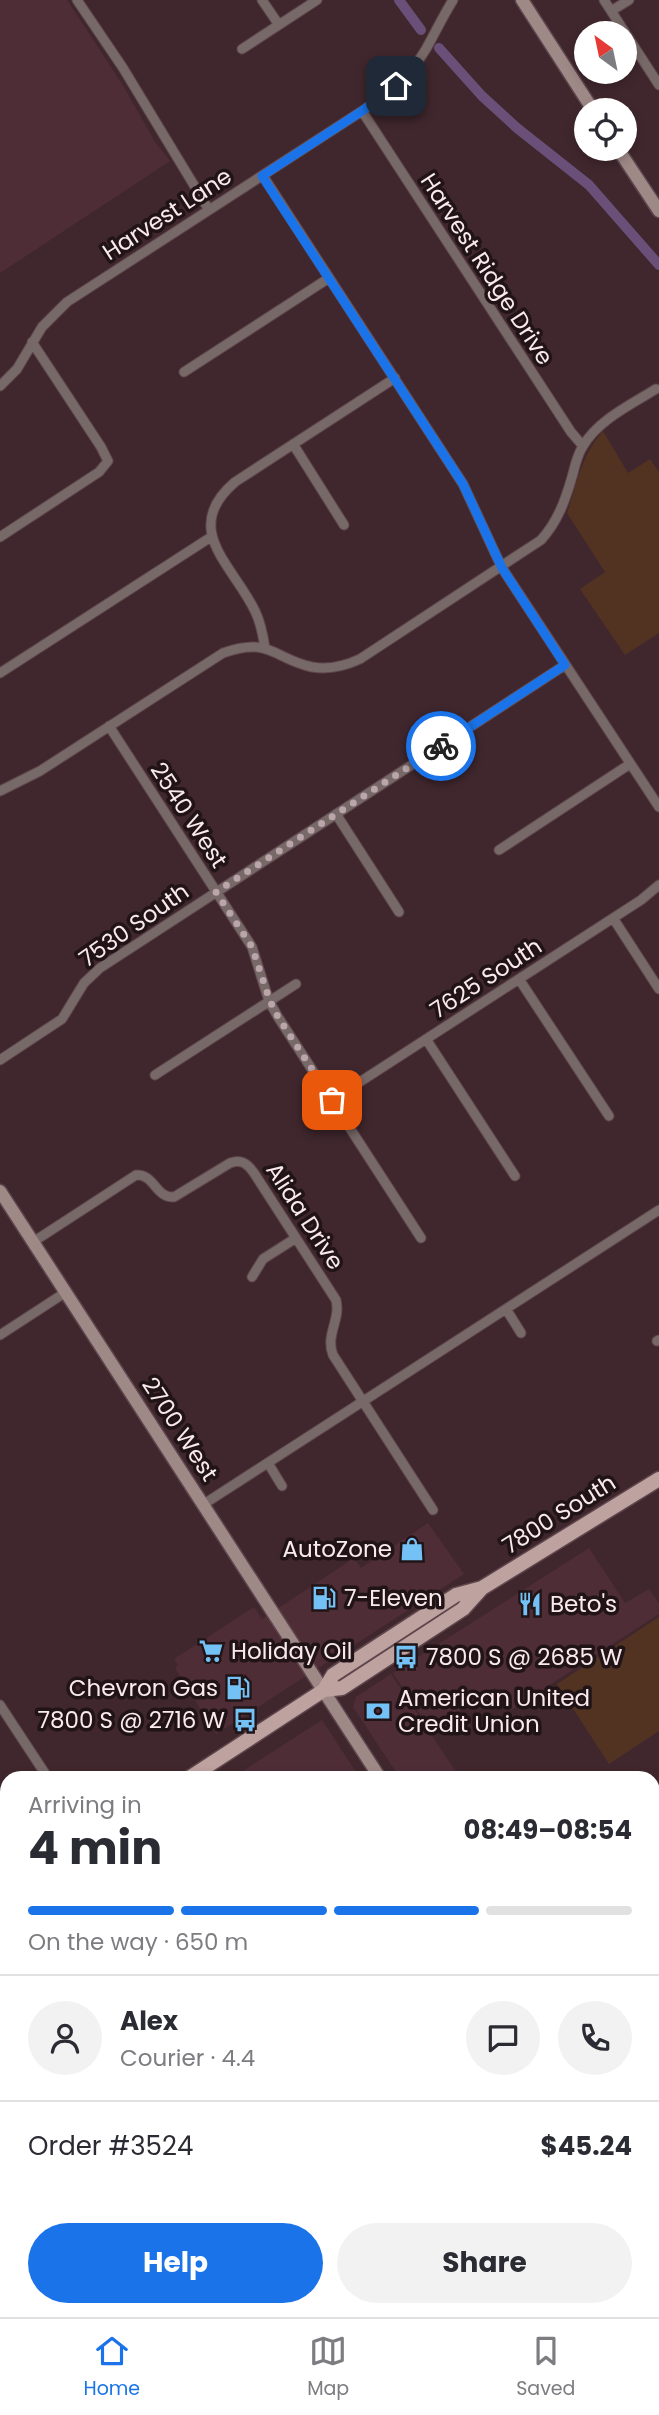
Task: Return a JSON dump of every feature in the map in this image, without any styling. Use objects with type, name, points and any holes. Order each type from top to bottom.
[{"type":"main road","points":[[522,0],[585,98]]},
{"type":"main road","points":[[626,161],[659,211]]},
{"type":"main road","name":"2700 West","points":[[0,1191],[376,1771]]},
{"type":"main road","name":"7800 South","points":[[200,1771],[324,1690],[333,1675],[456,1595],[482,1588],[659,1479]]},
{"type":"street","points":[[77,0],[128,76],[209,210]]},
{"type":"street","points":[[262,0],[279,25]]},
{"type":"street","points":[[242,49],[317,0]]},
{"type":"street","name":"Harvest Lane","points":[[0,386],[17,369],[52,315],[67,302],[362,111],[396,86],[425,50],[453,0]]},
{"type":"street","points":[[604,0],[659,85]]},
{"type":"street","points":[[611,12],[629,0]]},
{"type":"street","name":"Harvest Ridge Drive","points":[[362,111],[570,432],[583,446]]},
{"type":"street","points":[[262,176],[467,490],[502,568],[659,807]]},
{"type":"street","points":[[184,372],[329,278]]},
{"type":"street","points":[[0,537],[99,472],[108,461],[32,342]]},
{"type":"street","points":[[265,648],[256,611],[218,553],[210,524],[212,513],[223,492],[394,378]]},
{"type":"street","points":[[0,791],[40,771],[223,653],[250,646],[265,648],[309,666],[335,667],[360,659],[535,545],[554,527],[583,446],[606,421],[656,388]]},
{"type":"street","points":[[293,444],[344,525]]},
{"type":"street","points":[[0,673],[212,537]]},
{"type":"street","name":"7530 South","points":[[0,1060],[56,1024],[68,1012],[91,975],[565,665]]},
{"type":"street","name":"2540 West","points":[[109,726],[252,947],[278,1017],[421,1238]]},
{"type":"street","points":[[499,850],[630,764]]},
{"type":"street","points":[[336,814],[399,912]]},
{"type":"street","name":"7625 South","points":[[332,1100],[613,918],[659,885]]},
{"type":"street","points":[[613,918],[659,989]]},
{"type":"street","points":[[519,979],[609,1116]]},
{"type":"street","points":[[155,1075],[296,984]]},
{"type":"street","points":[[426,1040],[516,1177]]},
{"type":"street","name":"Alida Drive","points":[[33,1242],[136,1175],[148,1178],[163,1195],[174,1197],[224,1166],[240,1161],[249,1166],[335,1300],[337,1314],[330,1335],[330,1349],[433,1510]]},
{"type":"street","points":[[204,1504],[659,1210]]},
{"type":"street","points":[[251,1277],[263,1259],[296,1238]]},
{"type":"street","points":[[0,1335],[66,1292]]},
{"type":"street","points":[[506,1309],[521,1333]]},
{"type":"street","points":[[268,1463],[282,1486]]},
{"type":"street","points":[[0,1704],[4,1719],[43,1771]]},
{"type":"shaded area","points":[[0,0],[67,0],[122,84],[155,142],[170,161],[0,273]]},
{"type":"shaded area","points":[[603,431],[628,473],[650,459],[659,472],[659,633],[625,655],[580,589],[605,572],[567,513],[585,459]]},
{"type":"shaded area","points":[[428,1523],[464,1574],[216,1734],[175,1668],[178,1665],[174,1659],[254,1607],[262,1619],[354,1558],[361,1568]]},
{"type":"shaded area","points":[[589,1548],[625,1603],[649,1589],[659,1603],[659,1614],[511,1710],[495,1688],[430,1730],[393,1673]]},
{"type":"shaded area","points":[[659,1617],[659,1731],[609,1764],[557,1684]]},
{"type":"shaded area","points":[[391,1674],[455,1771],[395,1771],[353,1707],[356,1697]]},
{"type":"shaded area","points":[[322,1720],[355,1771],[243,1771]]},
{"type":"waterway","points":[[399,0],[421,30]]},
{"type":"waterway","points":[[439,48],[482,96],[517,128],[589,185],[659,265]]},
{"type":"way so far","points":[[332,1100],[278,1017],[252,947],[216,892],[441,746]]},
{"type":"place","name":"AutoZone","points":[[412,1549]]},
{"type":"place","name":"7-Eleven","points":[[324,1598]]},
{"type":"place","name":"Beto's","points":[[530,1604]]},
{"type":"place","name":"Holiday Oil","points":[[211,1651]]},
{"type":"place","name":"7800 S @ 2685 W","points":[[406,1657]]},
{"type":"place","name":"Chevron Gas","points":[[238,1688]]},
{"type":"place","name":"American United Credit Union","points":[[378,1711]]},
{"type":"place","name":"7800 S @ 2716 W","points":[[245,1720]]},
{"type":"route","points":[[396,86],[262,176],[463,484],[502,568],[565,665],[441,746]]}]
